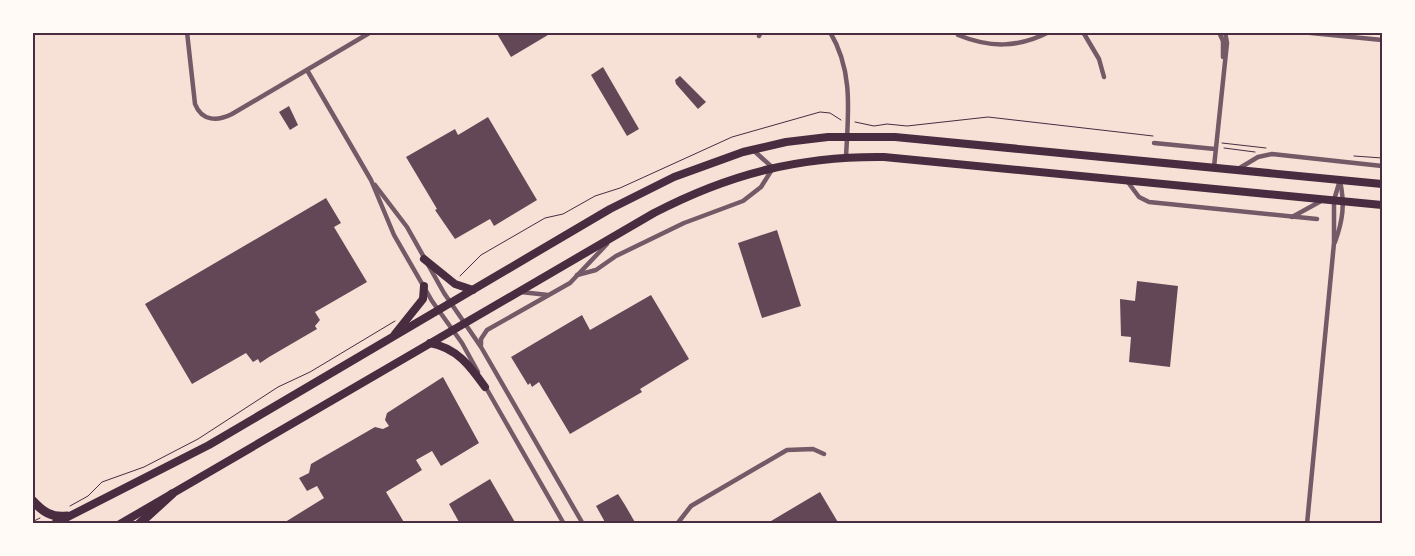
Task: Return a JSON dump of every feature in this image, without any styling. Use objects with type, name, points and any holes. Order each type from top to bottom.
[{"type":"highway","points":[[139,524],[172,494]]},
{"type":"highway","points":[[32,500],[48,514],[54,516],[67,512]]},
{"type":"main road","points":[[54,524],[67,512],[209,445],[642,192],[702,166],[752,149],[805,139],[847,136],[927,140],[1382,184]]},
{"type":"main road","points":[[120,524],[616,234],[705,188],[772,168],[846,157],[906,158],[1382,205]]},
{"type":"main road","points":[[424,259],[455,284],[473,290]]},
{"type":"main road","points":[[390,339],[423,299],[424,286]]},
{"type":"main road","points":[[430,343],[448,348],[455,353],[469,366],[485,387]]},
{"type":"street","points":[[188,32],[192,92],[198,110],[206,118],[226,117],[371,32]]},
{"type":"street","points":[[830,32],[838,46],[847,77],[846,157]]},
{"type":"street","points":[[958,35],[978,42],[1006,45],[1031,41],[1049,32]]},
{"type":"street","points":[[1083,32],[1099,59],[1104,77]]},
{"type":"street","points":[[1219,32],[1222,41],[1223,66]]},
{"type":"street","points":[[1214,168],[1227,40],[1225,32]]},
{"type":"street","points":[[1301,32],[1382,40]]},
{"type":"street","points":[[307,70],[371,180],[407,227],[451,303],[481,347],[583,524]]},
{"type":"street","points":[[1155,144],[1216,148]]},
{"type":"street","points":[[577,275],[596,270],[616,256],[684,223],[743,201],[760,187],[772,168],[752,149]]},
{"type":"street","points":[[1236,170],[1267,155],[1382,166]]},
{"type":"street","points":[[371,180],[394,235],[439,310],[462,343],[485,387],[564,524]]},
{"type":"street","points":[[1126,180],[1139,197],[1149,202],[1317,219]]},
{"type":"street","points":[[1307,524],[1334,243],[1332,221],[1334,200],[1340,180]]},
{"type":"street","points":[[1334,243],[1342,221],[1344,201],[1340,180]]},
{"type":"street","points":[[1292,217],[1324,199]]},
{"type":"street","points":[[481,347],[481,339],[487,330],[570,283],[616,234]]},
{"type":"street","points":[[517,291],[549,295]]},
{"type":"street","points":[[677,524],[691,506],[784,452],[791,449],[813,449],[824,454]]},
{"type":"path","points":[[458,279],[481,255],[537,222],[563,214],[595,196],[620,188],[732,137],[820,112],[830,112],[840,120]]},
{"type":"path","points":[[857,123],[874,126],[887,124],[907,126],[988,117],[1157,137],[1155,144]]},
{"type":"path","points":[[1216,148],[1267,155]]},
{"type":"path","points":[[67,512],[102,482],[144,467],[198,439],[280,385],[310,372],[400,317]]},
{"type":"building","points":[[496,32],[553,32],[511,57]]},
{"type":"building","points":[[603,67],[639,129],[627,136],[591,75]]},
{"type":"building","points":[[680,76],[706,102],[698,109],[676,84],[675,80]]},
{"type":"building","points":[[289,106],[298,125],[290,130],[279,112]]},
{"type":"building","points":[[488,117],[537,200],[494,226],[490,219],[455,239],[435,210],[437,209],[406,157],[455,129],[458,135]]},
{"type":"building","points":[[326,198],[341,223],[334,227],[367,282],[315,312],[320,320],[315,326],[317,329],[260,363],[258,359],[253,362],[246,353],[192,384],[145,304]]},
{"type":"building","points":[[777,230],[801,306],[762,318],[738,243]]},
{"type":"building","points":[[1137,281],[1178,286],[1170,367],[1129,362],[1131,337],[1121,336],[1120,299],[1135,301]]},
{"type":"building","points":[[651,295],[689,359],[640,389],[642,392],[570,434],[539,382],[532,387],[530,383],[528,385],[511,357],[582,315],[590,330]]},
{"type":"building","points":[[443,377],[479,443],[441,466],[432,451],[416,460],[422,470],[386,492],[405,524],[282,524],[324,498],[317,486],[307,491],[299,478],[309,473],[311,464],[375,427],[383,429],[389,426],[385,420],[387,413]]},
{"type":"building","points":[[490,479],[516,524],[460,524],[449,504]]},
{"type":"building","points":[[820,492],[839,524],[766,524],[798,505]]},
{"type":"building","points":[[618,494],[636,524],[606,524],[596,506]]}]
